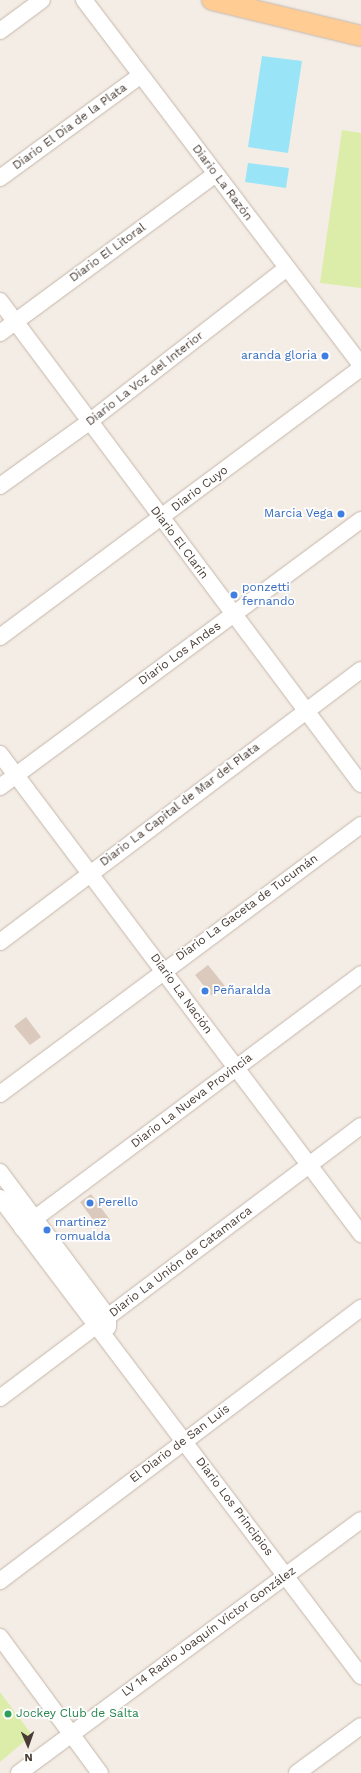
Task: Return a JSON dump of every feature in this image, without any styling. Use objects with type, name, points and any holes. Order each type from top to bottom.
[{"type":"main road","points":[[212,0],[244,3],[361,36]]},
{"type":"street","points":[[0,31],[42,0]]},
{"type":"street","name":"Diario La Razón","points":[[84,0],[361,367]]},
{"type":"street","name":"Diario El Dia de la Plata","points":[[0,178],[140,76]]},
{"type":"street","name":"Diario El Litoral","points":[[0,333],[216,174]]},
{"type":"street","name":"Diario La Voz del Interior","points":[[0,486],[89,422],[287,268]]},
{"type":"street","name":"Diario El Clarín","points":[[0,301],[232,615],[361,784]]},
{"type":"street","name":"Diario Cuyo","points":[[0,637],[161,519],[361,367]]},
{"type":"street","name":"Diario Los Andes","points":[[0,787],[361,520]]},
{"type":"street","name":"Diario La Capital de Mar del Plata","points":[[0,942],[89,873],[361,670]]},
{"type":"street","name":"Diario La Nación","points":[[0,754],[163,970],[308,1166],[361,1234]]},
{"type":"street","name":"Diario La Gaceta de Tucumán","points":[[0,1094],[163,970],[361,825]]},
{"type":"street","name":"Diario La Nueva Provincia","points":[[22,1228],[361,974]]},
{"type":"street","name":"Diario La Unión de Catamarca","points":[[0,1398],[361,1126]]},
{"type":"street","name":"Diario Los Principios","points":[[0,1172],[4,1199],[22,1228],[102,1322]]},
{"type":"street","name":"Diario Los Principios","points":[[4,1199],[35,1218],[102,1322],[109,1338],[184,1441],[361,1676]]},
{"type":"street","name":"El Diario de San Luis","points":[[0,1581],[361,1308]]},
{"type":"street","name":"LV 14 Radio Joaquín Víctor González","points":[[19,1773],[70,1732],[286,1577],[361,1520]]},
{"type":"street","points":[[0,1637],[100,1773]]},
{"type":"street","points":[[297,1773],[361,1726]]},
{"type":"green space","points":[[342,130],[361,133],[361,288],[320,283]]},
{"type":"green space","name":"Jockey Club de Salta","points":[[0,1692],[32,1735],[0,1762]]},
{"type":"water","points":[[262,56],[302,61],[288,153],[248,147]]},
{"type":"water","points":[[248,163],[289,168],[286,188],[245,182]]},
{"type":"building","points":[[208,965],[225,986],[212,996],[195,975]]},
{"type":"building","points":[[26,1017],[41,1037],[30,1045],[14,1026]]},
{"type":"building","points":[[91,1194],[110,1220],[99,1228],[80,1202]]},
{"type":"place","name":"aranda gloria","points":[[325,356]]},
{"type":"place","name":"Marcia Vega","points":[[341,514]]},
{"type":"place","name":"ponzetti fernando","points":[[234,595]]},
{"type":"place","name":"Peñaralda","points":[[205,991]]},
{"type":"place","name":"Perello","points":[[90,1203]]},
{"type":"place","name":"martinez romualda","points":[[47,1230]]},
{"type":"place","name":"Jockey Club de Salta","points":[[8,1714]]}]
